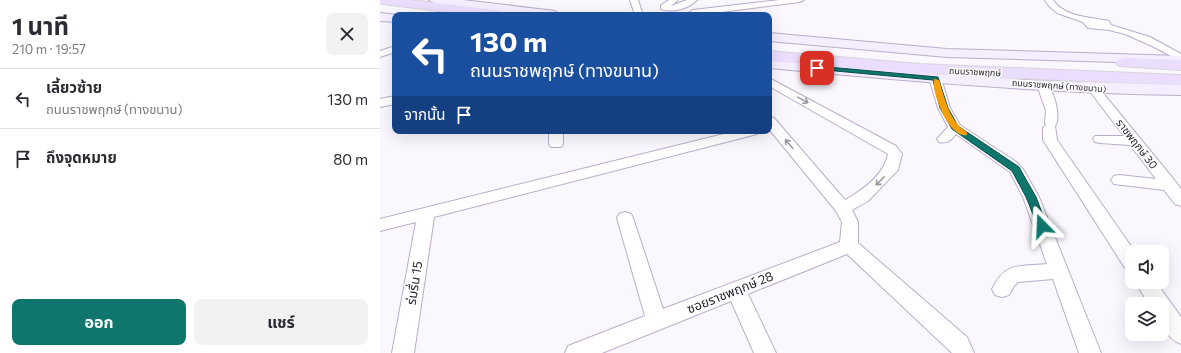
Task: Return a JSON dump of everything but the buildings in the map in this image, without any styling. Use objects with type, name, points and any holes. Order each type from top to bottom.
[{"type":"main road","points":[[424,0],[448,2]]},
{"type":"main road","points":[[435,0],[530,12]]},
{"type":"main road","points":[[385,10],[403,12]]},
{"type":"main road","points":[[385,10],[431,12]]},
{"type":"main road","points":[[772,37],[959,55],[1181,59]]},
{"type":"main road","points":[[772,41],[888,52],[1181,65]]},
{"type":"main road","name":"ถนนราชพฤกษ์","points":[[772,45],[889,56],[1016,63],[1181,68]]},
{"type":"main road","points":[[772,62],[833,64],[1006,78],[1181,85]]},
{"type":"main road","name":"ถนนราชพฤกษ์ (ทางขนาน)","points":[[772,62],[935,78],[1094,89],[1181,90]]},
{"type":"main road","name":"ถนนราชพฤกษ์","points":[[833,64],[1034,75],[1181,80]]},
{"type":"street","points":[[634,0],[638,12]]},
{"type":"street","points":[[674,0],[664,6],[665,12],[680,7],[693,0]]},
{"type":"street","points":[[718,0],[726,9]]},
{"type":"street","points":[[699,12],[800,0]]},
{"type":"street","points":[[1049,0],[1050,4],[1057,9],[1088,21],[1087,23],[1092,26],[1107,27],[1148,39],[1181,59]]},
{"type":"street","points":[[380,54],[392,50]]},
{"type":"street","points":[[380,59],[392,57]]},
{"type":"street","points":[[935,78],[944,108],[949,133],[1016,169],[1031,197],[1090,353]]},
{"type":"street","points":[[772,83],[891,149],[896,154],[893,167],[876,185],[862,197],[843,208]]},
{"type":"street","points":[[1043,85],[1052,111],[1050,140],[1125,252]]},
{"type":"street","name":"ราชพฤกษ์ 30","points":[[1094,89],[1181,200]]},
{"type":"street","points":[[380,103],[392,101]]},
{"type":"street","points":[[772,126],[843,208],[850,222],[848,246],[959,344],[963,353]]},
{"type":"street","points":[[380,225],[740,134]]},
{"type":"street","points":[[1100,139],[1135,141]]},
{"type":"street","points":[[1119,180],[1170,185]]},
{"type":"street","name":"ร่มรื่น 15","points":[[403,353],[426,213]]},
{"type":"street","points":[[625,218],[657,321]]},
{"type":"street","name":"ซอยราชพฤกษ์ 28","points":[[576,353],[848,246]]},
{"type":"street","points":[[1002,289],[1007,280],[1014,275],[1059,271]]},
{"type":"street","points":[[736,290],[765,353]]},
{"type":"street","points":[[1169,317],[1181,334]]},
{"type":"slow traffic","points":[[936,80],[944,108],[955,128],[964,133]]},
{"type":"route","points":[[817,68],[935,78],[944,108],[955,128],[1016,169],[1031,197],[1042,226]]}]
